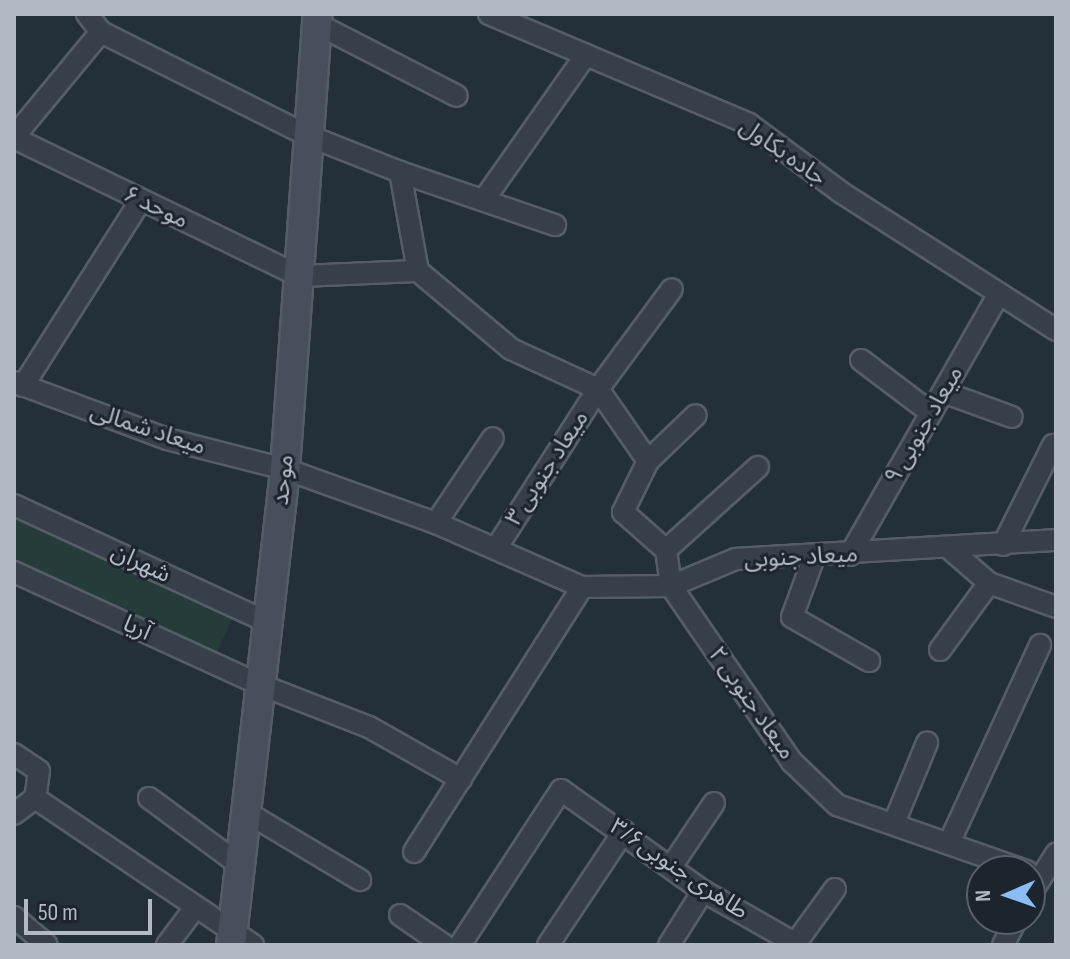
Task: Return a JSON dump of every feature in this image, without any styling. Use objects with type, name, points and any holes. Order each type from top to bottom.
[{"type":"street","points":[[87,14],[101,32],[309,136],[400,172],[485,198],[555,225]]},
{"type":"street","name":"جاده بکاول","points":[[489,14],[749,124],[842,193],[1056,330]]},
{"type":"street","points":[[318,19],[457,96]]},
{"type":"street","name":"موحد","points":[[239,941],[240,865],[285,469],[318,19]]},
{"type":"street","points":[[14,137],[101,32]]},
{"type":"street","points":[[485,198],[586,55]]},
{"type":"street","name":"موحد ۶","points":[[14,137],[299,276]]},
{"type":"street","points":[[400,172],[418,271],[511,349],[598,389],[648,461]]},
{"type":"street","points":[[19,384],[141,200]]},
{"type":"street","points":[[299,276],[418,271]]},
{"type":"street","name":"میعاد جنوبی ۳","points":[[497,547],[598,389],[672,289]]},
{"type":"street","name":"میعاد جنوبی ۹","points":[[850,555],[999,294]]},
{"type":"street","points":[[861,360],[931,413]]},
{"type":"street","name":"میعاد شمالی","points":[[19,384],[167,439],[285,469]]},
{"type":"street","points":[[943,392],[1012,417]]},
{"type":"street","points":[[671,586],[666,550],[623,512],[648,461],[696,415]]},
{"type":"street","points":[[436,523],[493,438]]},
{"type":"street","points":[[1003,545],[1053,445]]},
{"type":"street","points":[[666,550],[758,467]]},
{"type":"street","name":"میعاد جنوبی","points":[[285,469],[497,547],[582,587],[671,586],[736,559],[951,550],[1056,540]]},
{"type":"street","name":"شهران","points":[[14,505],[267,622]]},
{"type":"street","points":[[951,550],[989,583],[1056,607]]},
{"type":"street","points":[[814,557],[792,617],[869,661]]},
{"type":"street","name":"آریا","points":[[14,572],[261,685],[369,727],[461,779]]},
{"type":"street","points":[[940,650],[989,583]]},
{"type":"street","name":"میعاد جنوبی ۲","points":[[671,586],[792,762],[837,805],[986,855]]},
{"type":"street","points":[[414,852],[582,587]]},
{"type":"street","points":[[950,841],[1040,645]]},
{"type":"street","points":[[894,823],[927,743]]},
{"type":"street","points":[[14,754],[39,771],[35,798],[14,814]]},
{"type":"street","name":"طاهری جنوبی۳/۶","points":[[460,945],[561,790],[624,831],[703,891],[796,944]]},
{"type":"street","points":[[35,798],[239,941]]},
{"type":"street","points":[[149,798],[240,865]]},
{"type":"street","points":[[671,867],[714,803]]},
{"type":"street","points":[[246,812],[360,880]]},
{"type":"street","points":[[548,945],[624,831]]},
{"type":"street","points":[[796,944],[835,889]]},
{"type":"street","points":[[669,945],[703,891]]},
{"type":"street","points":[[167,945],[194,909]]},
{"type":"street","points":[[400,915],[444,945]]},
{"type":"street","points":[[14,917],[47,945]]},
{"type":"green space","points":[[14,517],[233,617],[216,654],[14,561]]}]
